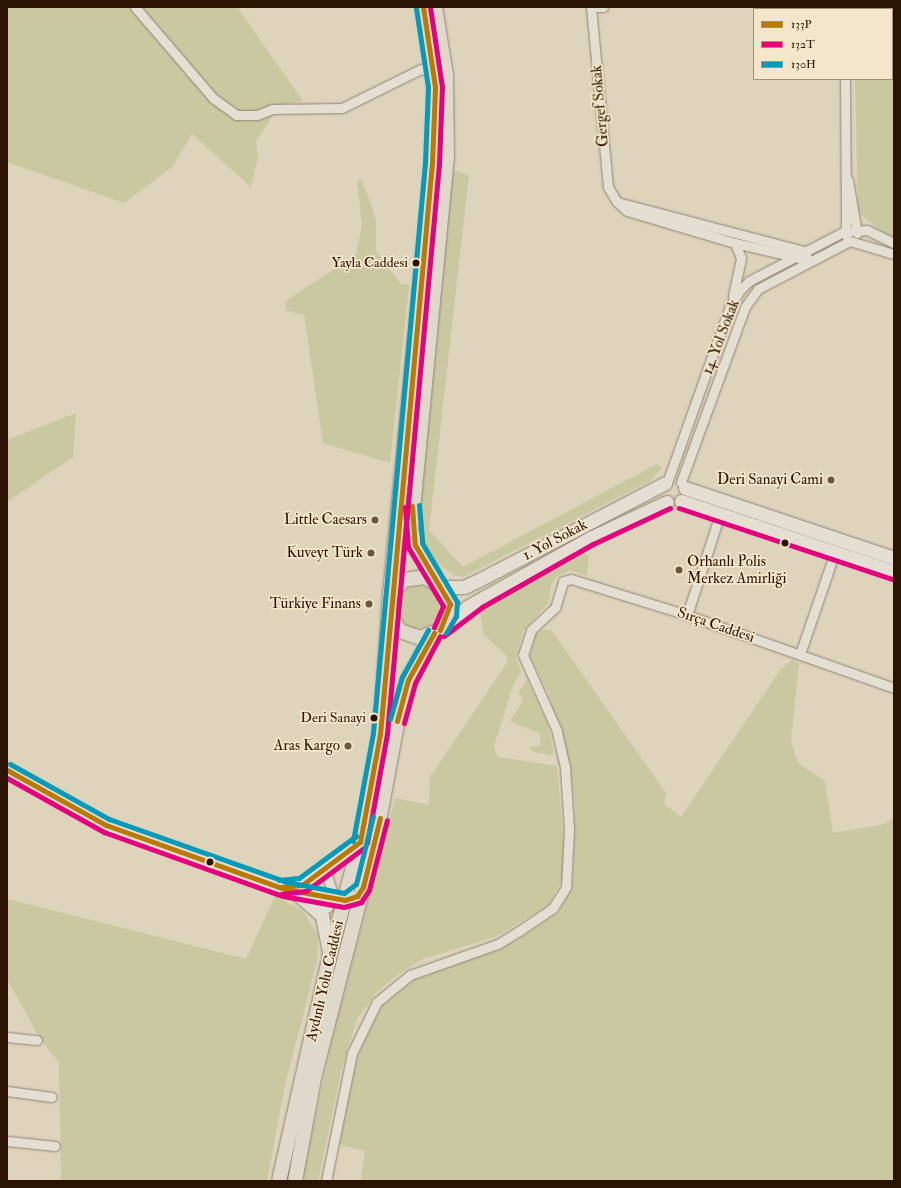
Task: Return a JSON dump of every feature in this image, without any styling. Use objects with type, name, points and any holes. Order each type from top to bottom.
[{"type":"main road","points":[[423,7],[434,72],[432,163],[389,614],[393,624],[409,637],[437,632],[448,618],[450,604],[420,555],[411,530],[447,158],[446,75],[435,7]]},
{"type":"main road","points":[[675,483],[681,501]]},
{"type":"main road","points":[[668,502],[662,493],[675,483]]},
{"type":"main road","points":[[675,483],[894,558]]},
{"type":"main road","name":"1. Yol Sokak","points":[[439,584],[464,587],[584,525],[675,483]]},
{"type":"main road","name":"1. Yol Sokak","points":[[437,632],[467,607],[590,538],[668,502],[681,501],[894,572]]},
{"type":"main road","points":[[584,525],[590,538]]},
{"type":"main road","points":[[390,594],[404,580],[415,576],[439,584]]},
{"type":"main road","name":"Aydınlı Yolu Caddesi","points":[[279,1181],[329,959],[333,906],[360,842],[380,734],[389,614]]},
{"type":"main road","name":"Aydınlı Yolu Caddesi","points":[[295,1181],[314,1078],[390,776],[401,702],[408,680],[437,632]]},
{"type":"main road","points":[[7,770],[106,825],[333,906]]},
{"type":"main road","points":[[285,889],[302,885],[360,842]]},
{"type":"main road","points":[[322,871],[316,887],[333,906]]},
{"type":"main road","points":[[285,889],[303,897],[333,906],[357,896],[363,887]]},
{"type":"main road","points":[[329,959],[328,936],[333,906]]},
{"type":"street","points":[[135,7],[212,98],[236,115],[257,116],[273,109],[342,108],[421,69],[434,72]]},
{"type":"street","name":"Gergef Sokak","points":[[592,7],[608,187],[617,202],[627,211],[735,243],[808,260]]},
{"type":"street","points":[[595,7],[603,7]]},
{"type":"street","points":[[845,80],[848,180],[843,232],[850,241],[894,254]]},
{"type":"street","points":[[848,180],[858,228],[850,241]]},
{"type":"street","points":[[617,202],[804,251],[808,260]]},
{"type":"street","points":[[858,228],[894,243]]},
{"type":"street","name":"14. Yol Sokak","points":[[675,483],[730,306],[749,281],[792,257],[843,232],[858,228]]},
{"type":"street","name":"14. Yol Sokak","points":[[675,483],[745,307],[758,289],[808,260],[850,241]]},
{"type":"street","points":[[730,306],[741,265],[735,243]]},
{"type":"street","points":[[687,615],[720,514]]},
{"type":"street","points":[[800,654],[835,552]]},
{"type":"street","name":"Sırça Caddesi","points":[[326,1181],[352,1053],[377,1002],[410,975],[498,944],[553,908],[566,887],[569,829],[565,767],[555,725],[523,654],[531,630],[555,608],[563,581],[571,579],[687,615],[894,688]]},
{"type":"street","points":[[333,906],[356,914]]},
{"type":"street","points":[[7,1037],[37,1040]]},
{"type":"street","points":[[7,1091],[52,1097]]},
{"type":"street","points":[[7,1141],[54,1146]]},
{"type":"shaded area","points":[[7,7],[237,7],[303,101],[280,105],[256,141],[258,157],[251,187],[192,134],[172,167],[124,203],[7,162]]},
{"type":"shaded area","points":[[883,7],[894,7],[894,241],[858,213],[855,80],[893,80],[893,8]]},
{"type":"shaded area","points":[[453,170],[469,175],[429,530],[463,567],[657,464],[662,468],[650,481],[463,577],[454,575],[430,558],[416,532]]},
{"type":"shaded area","points":[[362,180],[376,219],[376,251],[401,284],[409,285],[390,463],[323,443],[304,315],[285,310],[287,300],[356,255],[362,224],[357,181]]},
{"type":"shaded area","points":[[76,413],[73,457],[7,502],[7,440]]},
{"type":"shaded area","points":[[585,552],[589,557],[587,576],[571,570],[557,576],[551,585],[548,603],[523,631],[516,658],[521,672],[512,688],[494,747],[498,757],[557,766],[564,846],[563,876],[557,890],[549,904],[498,936],[423,959],[397,975],[377,992],[357,1019],[342,1067],[318,1181],[302,1181],[330,1047],[395,798],[429,805],[430,777],[507,663],[507,656],[484,635],[480,611]]},
{"type":"shaded area","points":[[414,586],[422,586],[433,592],[439,603],[439,611],[433,622],[422,628],[414,628],[403,622],[397,611],[397,603],[403,592]]},
{"type":"shaded area","points":[[545,629],[552,631],[666,793],[664,804],[681,817],[781,669],[792,660],[799,663],[791,741],[798,763],[825,781],[833,833],[882,825],[894,817],[894,1181],[361,1181],[365,1151],[338,1144],[357,1060],[370,1026],[383,1005],[414,979],[514,942],[559,912],[573,885],[575,808],[571,771],[549,695],[530,656],[536,634]]},
{"type":"shaded area","points":[[527,680],[548,725],[554,753],[550,755],[534,752],[529,747],[541,745],[540,734],[510,721],[520,706],[523,697],[518,693]]},
{"type":"shaded area","points":[[275,896],[303,911],[318,935],[317,961],[285,1085],[267,1181],[61,1181],[59,1062],[40,1039],[7,979],[7,899],[246,959]]},
{"type":"transit line","name":"133P","points":[[360,842],[380,734],[432,163],[435,87],[423,7]]},
{"type":"transit line","name":"132T","points":[[367,843],[387,734],[439,164],[442,87],[430,7]]},
{"type":"transit line","name":"130H","points":[[353,841],[373,733],[425,163],[428,87],[416,8]]},
{"type":"transit line","name":"130H","points":[[419,505],[422,543],[457,602],[456,616],[446,633]]},
{"type":"transit line","name":"133P","points":[[412,506],[415,545],[450,604],[440,630]]},
{"type":"transit line","name":"132T","points":[[405,507],[408,547],[443,606],[434,627]]},
{"type":"transit line","name":"132T","points":[[444,636],[482,607],[593,544],[670,508]]},
{"type":"transit line","name":"132T","points":[[679,508],[892,579]]},
{"type":"transit line","name":"130H","points":[[390,719],[402,677],[428,630]]},
{"type":"transit line","name":"133P","points":[[397,721],[408,680],[434,633]]},
{"type":"transit line","name":"132T","points":[[404,723],[415,683],[440,636]]},
{"type":"transit line","name":"130H","points":[[10,764],[109,819],[287,882],[344,893],[356,884],[373,816]]},
{"type":"transit line","name":"133P","points":[[7,770],[106,825],[285,889],[345,900],[357,896],[363,887],[380,818]]},
{"type":"transit line","name":"132T","points":[[7,778],[104,832],[283,896],[344,907],[361,902],[369,890],[387,820]]},
{"type":"transit line","name":"130H","points":[[279,880],[299,878],[356,836]]},
{"type":"transit line","name":"133P","points":[[280,887],[302,885],[360,842]]},
{"type":"transit line","name":"132T","points":[[281,894],[306,891],[364,848]]},
{"type":"place","name":"Yayla Caddesi","points":[[416,263]]},
{"type":"place","name":"Deri Sanayi Cami","points":[[831,480]]},
{"type":"place","name":"Little Caesars","points":[[375,520]]},
{"type":"place","name":"Kuveyt Türk","points":[[371,553]]},
{"type":"place","name":"Orhanlı Polis Merkez Amirliği","points":[[679,570]]},
{"type":"place","name":"Türkiye Finans","points":[[369,604]]},
{"type":"place","name":"Deri Sanayi","points":[[374,718]]},
{"type":"place","name":"Aras Kargo","points":[[348,746]]}]
